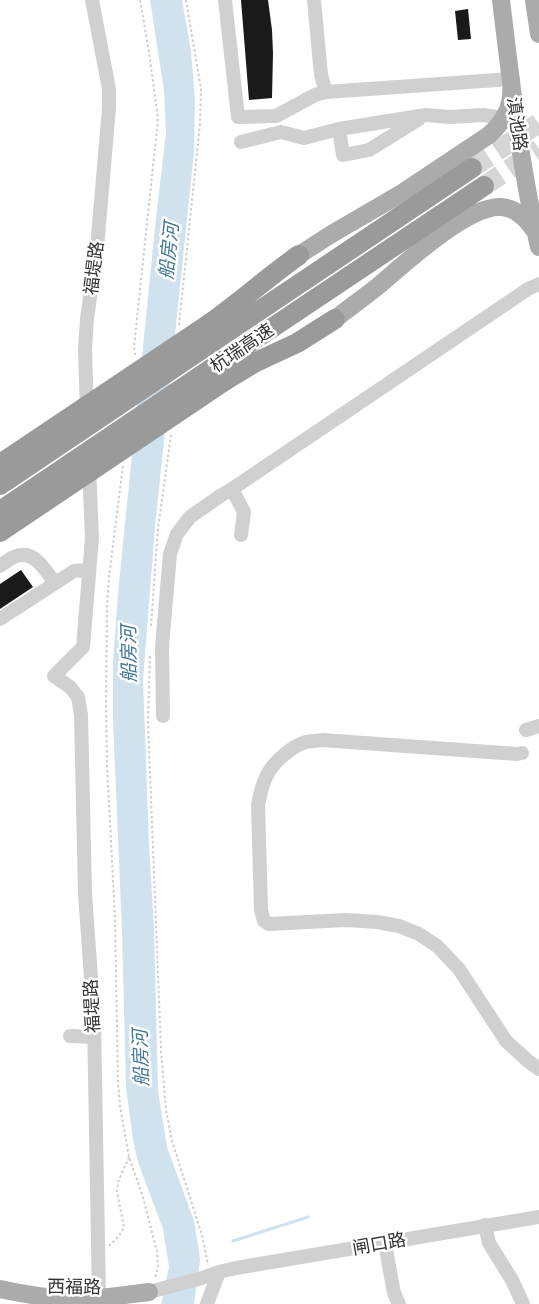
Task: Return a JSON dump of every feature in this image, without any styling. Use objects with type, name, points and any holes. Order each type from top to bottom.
[{"type":"highway","name":"杭瑞高速","points":[[0,485],[212,332],[472,168]]},
{"type":"highway","name":"杭瑞高速","points":[[0,511],[224,371],[484,186]]},
{"type":"highway","points":[[0,464],[212,332],[238,303],[299,255]]},
{"type":"highway","points":[[0,532],[224,371],[256,362],[297,343],[334,319]]},
{"type":"main road","name":"滇池路","points":[[501,0],[511,79],[510,119],[538,240]]},
{"type":"main road","points":[[536,8],[539,34]]},
{"type":"main road","points":[[299,255],[330,235],[386,204],[510,119]]},
{"type":"main road","points":[[334,319],[366,296],[440,236],[481,211],[498,207],[511,209],[525,219],[538,240]]},
{"type":"main road","name":"西福路","points":[[0,1281],[99,1293]]},
{"type":"main road","name":"西福路","points":[[0,1289],[28,1295],[62,1298],[150,1286]]},
{"type":"street","name":"福堤路","points":[[92,0],[109,89],[109,108],[85,349],[92,538],[83,647],[54,676],[70,686],[78,697],[81,715],[85,893],[94,1036],[99,1293]]},
{"type":"street","points":[[225,0],[238,117],[276,116],[315,95],[326,92],[511,79]]},
{"type":"street","points":[[314,0],[321,75],[326,92]]},
{"type":"street","points":[[241,142],[281,132],[304,138],[338,129],[426,115],[450,117],[483,115],[510,119]]},
{"type":"street","points":[[338,129],[343,155],[369,150],[426,115]]},
{"type":"street","points":[[163,716],[162,646],[170,554],[177,534],[190,518],[519,295],[539,284]]},
{"type":"street","points":[[226,492],[244,512],[241,535]]},
{"type":"street","points":[[0,566],[14,557],[23,555],[34,558],[41,564],[55,583]]},
{"type":"street","points":[[0,619],[74,571],[89,570]]},
{"type":"street","points":[[522,753],[322,740],[305,742],[292,749],[277,760],[268,771],[261,789],[258,805],[260,910],[264,921],[269,924],[346,920],[377,922],[399,926],[419,934],[437,946],[459,969],[506,1041],[539,1068]]},
{"type":"street","points":[[70,1036],[94,1036]]},
{"type":"street","name":"闸口路","points":[[150,1286],[208,1274],[539,1217]]},
{"type":"street","points":[[486,1225],[489,1243],[512,1280],[524,1304]]},
{"type":"street","points":[[385,1244],[394,1293],[400,1304]]},
{"type":"street","points":[[207,1304],[208,1274]]},
{"type":"path","points":[[136,358],[134,347],[158,120],[140,0]]},
{"type":"path","points":[[124,460],[107,608],[107,774],[114,918],[118,1083],[129,1158],[143,1197],[157,1252],[158,1267],[150,1286]]},
{"type":"path","points":[[148,722],[161,1050],[166,1110],[172,1141],[202,1235],[208,1274]]},
{"type":"path","points":[[98,1252],[114,1242],[120,1236],[124,1227],[118,1182],[129,1158]]},
{"type":"water","name":"船房河","points":[[150,0],[182,0],[191,51],[195,99],[194,152],[155,527],[143,679],[154,928],[158,1091],[167,1147],[194,1221],[200,1260],[194,1304],[161,1304],[169,1267],[163,1229],[138,1162],[133,1140],[126,1087],[122,930],[113,721],[113,662],[118,593],[166,133],[164,90]]},
{"type":"building","points":[[241,0],[268,0],[273,53],[272,98],[249,100]]},
{"type":"building","points":[[468,9],[471,39],[458,40],[455,11]]},
{"type":"building","points":[[21,570],[33,587],[0,609],[0,584]]},
{"type":"waterway","points":[[233,1241],[308,1217]]},
{"type":"tunnel","points":[[472,168],[539,123]]},
{"type":"tunnel","points":[[484,186],[539,149]]}]
